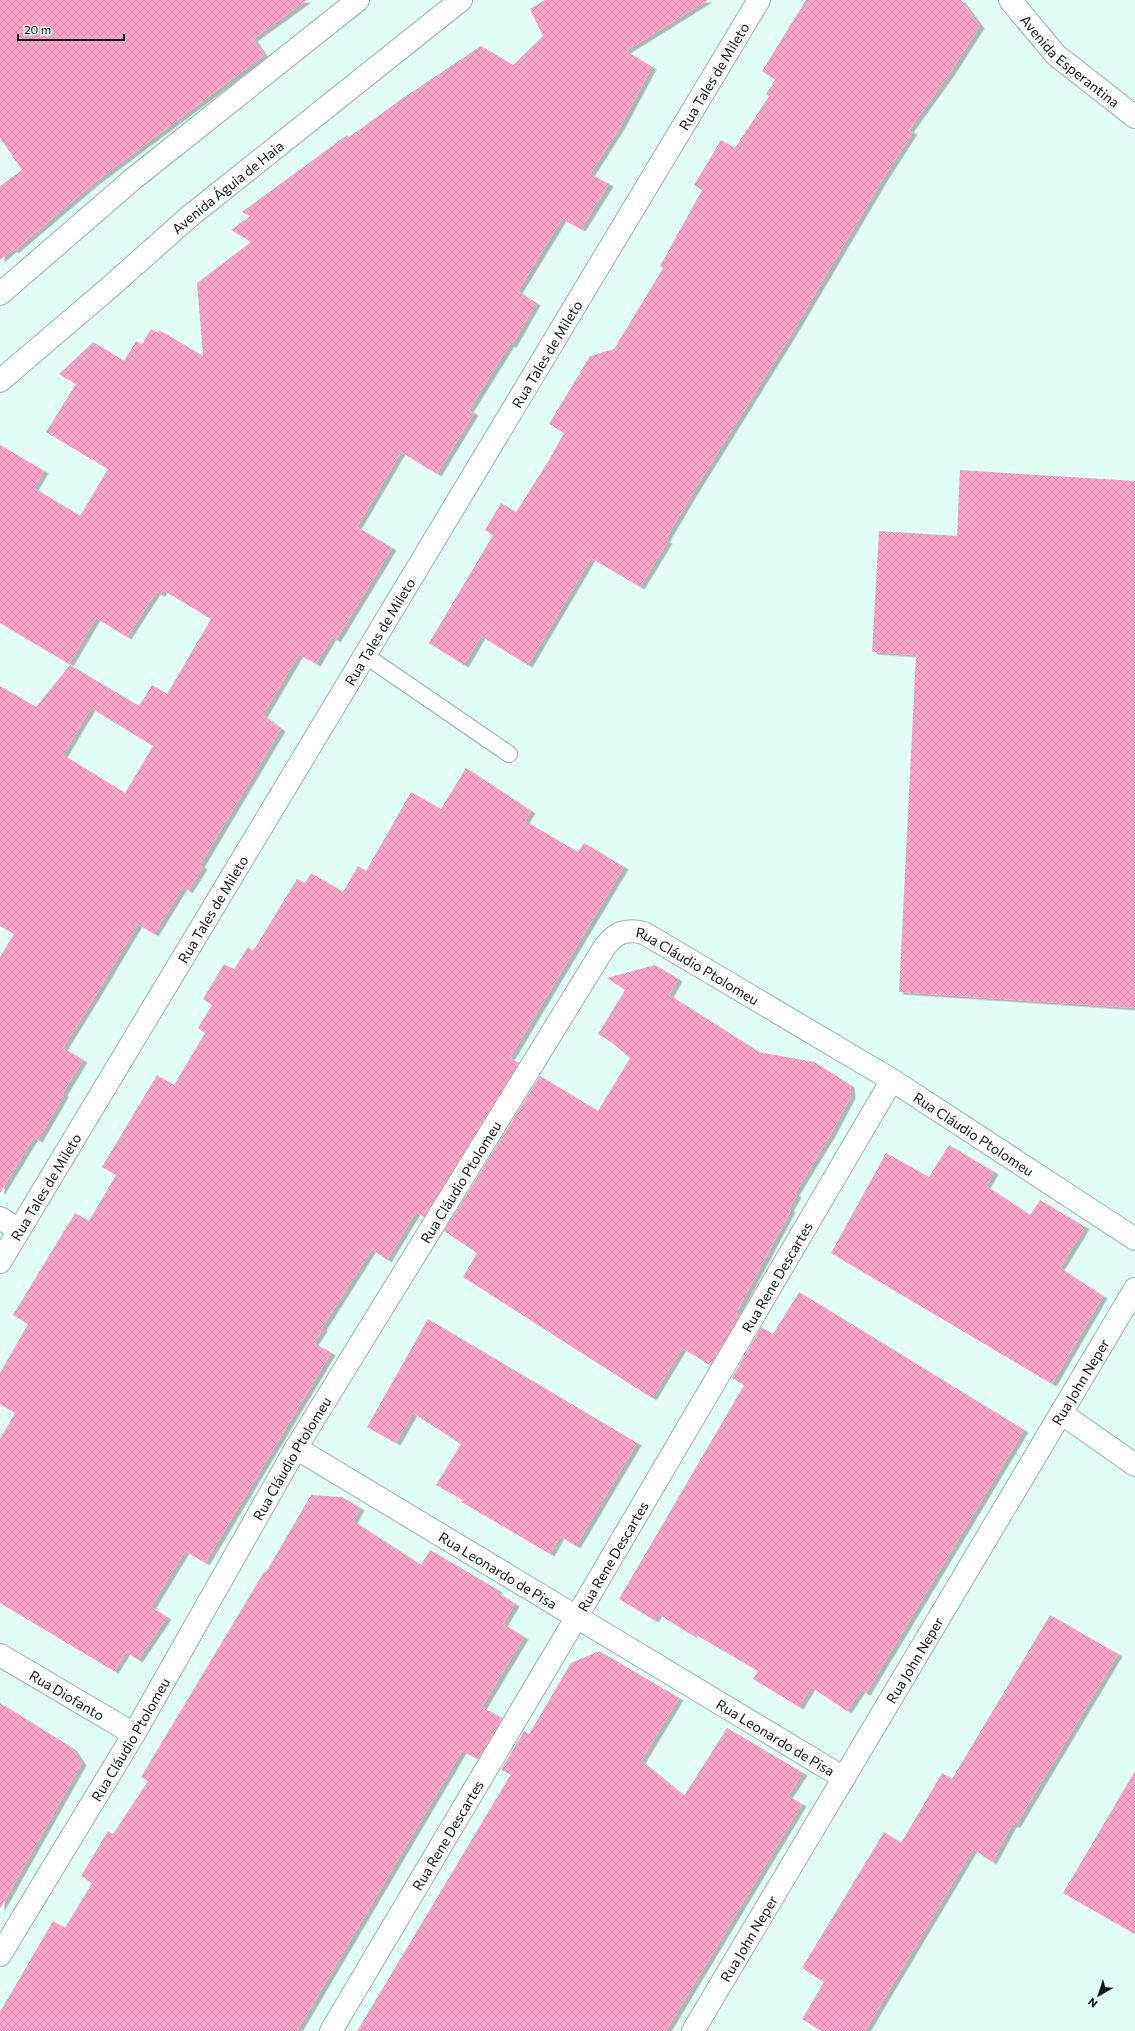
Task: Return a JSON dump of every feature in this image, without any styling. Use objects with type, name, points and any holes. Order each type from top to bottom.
[{"type":"street","points":[[0,294],[133,179],[358,0]]},
{"type":"street","name":"Avenida Águia de Haia","points":[[0,381],[190,216],[461,0]]},
{"type":"street","name":"Rua Tales de Mileto","points":[[0,1262],[366,656],[571,310],[759,0]]},
{"type":"street","name":"Avenida Esperantina","points":[[1010,0],[1056,55],[1135,117]]},
{"type":"street","name":"Rua Cláudio Ptolomeu","points":[[0,1955],[134,1734],[296,1448],[604,948],[612,938],[622,931],[633,930],[644,933],[892,1080],[1135,1239]]},
{"type":"street","name":"Rua Rene Descartes","points":[[331,2031],[892,1080]]},
{"type":"street","points":[[0,1218],[19,1230]]},
{"type":"street","name":"Rua John Neper","points":[[693,2031],[1135,1289]]},
{"type":"street","points":[[1061,1413],[1135,1465]]},
{"type":"street","name":"Rua Leonardo de Pisa","points":[[296,1448],[844,1778]]},
{"type":"street","name":"Rua Diofanto","points":[[0,1655],[134,1734]]},
{"type":"lane","points":[[366,656],[509,754]]},
{"type":"building","points":[[0,0],[307,0],[253,39],[264,55],[95,182],[14,251],[13,249],[0,260],[0,186],[22,170],[0,138]]},
{"type":"building","points":[[545,0],[708,0],[626,51],[652,67],[620,127],[590,174],[609,184],[581,229],[562,219],[518,291],[536,303],[512,345],[510,344],[469,410],[474,413],[437,474],[401,452],[357,527],[392,548],[336,640],[332,637],[316,664],[299,654],[263,715],[281,729],[200,865],[203,867],[188,891],[183,887],[154,934],[138,924],[63,1048],[83,1060],[63,1093],[64,1095],[38,1140],[34,1137],[0,1193],[0,957],[14,934],[0,926],[0,686],[36,707],[70,665],[139,706],[152,685],[167,694],[211,619],[163,590],[161,594],[156,592],[127,637],[96,618],[69,664],[0,623],[0,445],[44,471],[34,488],[80,516],[108,469],[46,432],[76,384],[59,374],[93,342],[124,361],[136,341],[142,344],[151,329],[158,333],[159,330],[203,356],[197,283],[251,242],[231,230],[250,216],[242,212],[347,135],[349,137],[403,98],[481,46],[513,65],[543,36],[530,9]],"holes":[[[91,708],[153,746],[125,793],[63,755]]]},
{"type":"building","points":[[806,0],[961,0],[980,26],[950,73],[909,130],[913,132],[884,177],[789,338],[692,494],[665,540],[668,541],[640,587],[591,558],[528,665],[481,636],[464,665],[429,643],[493,535],[485,530],[501,503],[516,512],[549,460],[564,433],[549,424],[590,356],[614,349],[663,268],[660,266],[702,190],[694,185],[721,140],[735,148],[769,96],[766,94],[775,80],[762,71]]},
{"type":"building","points":[[960,470],[1135,481],[1135,1008],[899,992],[916,655],[872,652],[879,531],[957,536]]},
{"type":"building","points":[[466,768],[531,811],[525,821],[578,852],[584,843],[624,867],[510,1058],[519,1063],[424,1217],[416,1212],[387,1260],[372,1249],[322,1328],[323,1329],[314,1343],[331,1353],[205,1563],[185,1551],[151,1607],[167,1617],[138,1660],[126,1652],[114,1671],[0,1603],[0,1439],[15,1413],[0,1404],[0,1373],[28,1324],[13,1315],[75,1213],[89,1221],[116,1175],[102,1167],[157,1075],[174,1085],[205,1033],[198,1028],[212,1005],[203,999],[224,964],[234,969],[248,947],[253,951],[297,879],[305,883],[311,873],[343,892],[358,866],[366,871],[411,792],[441,809]]},
{"type":"building","points":[[655,965],[678,979],[669,995],[759,1052],[814,1062],[850,1085],[851,1096],[831,1134],[795,1193],[797,1195],[789,1209],[791,1210],[736,1313],[740,1315],[710,1365],[682,1348],[652,1398],[463,1277],[477,1253],[444,1231],[540,1076],[598,1111],[630,1058],[611,1042],[598,1034],[625,990],[607,978]]},
{"type":"building","points":[[949,1145],[994,1172],[986,1186],[1030,1215],[1040,1200],[1085,1227],[1060,1268],[1103,1296],[1052,1384],[831,1253],[886,1153],[929,1177]]},
{"type":"building","points":[[799,1292],[1024,1430],[866,1693],[861,1690],[847,1711],[811,1687],[799,1707],[753,1679],[758,1671],[693,1633],[692,1635],[658,1614],[654,1620],[619,1599],[744,1385],[732,1378],[761,1327],[773,1334]]},
{"type":"building","points":[[428,1319],[637,1443],[576,1546],[560,1536],[550,1554],[460,1501],[465,1501],[436,1485],[461,1444],[413,1413],[396,1443],[367,1427]]},
{"type":"building","points":[[311,1495],[342,1497],[360,1508],[353,1521],[421,1565],[430,1550],[498,1590],[497,1592],[515,1604],[503,1624],[524,1637],[482,1707],[502,1718],[478,1759],[462,1751],[297,2031],[0,2031],[0,2012],[53,1921],[65,1928],[92,1883],[81,1876],[108,1831],[113,1834],[148,1781],[141,1777],[264,1572],[266,1572]]},
{"type":"building","points":[[1050,1615],[1118,1654],[1016,1825],[1012,1825],[992,1862],[973,1849],[865,2031],[821,2031],[802,2019],[824,1982],[802,1968],[884,1832],[901,1843],[942,1773],[952,1779]]},
{"type":"building","points":[[599,1651],[679,1698],[641,1761],[684,1796],[727,1728],[803,1773],[788,1796],[802,1804],[666,2031],[357,2031],[511,1774],[501,1770],[524,1731],[529,1734],[571,1663]]},
{"type":"building","points":[[0,1703],[72,1748],[82,1763],[0,1909]]},
{"type":"building","points":[[1135,1771],[1135,1934],[1063,1893]]}]
